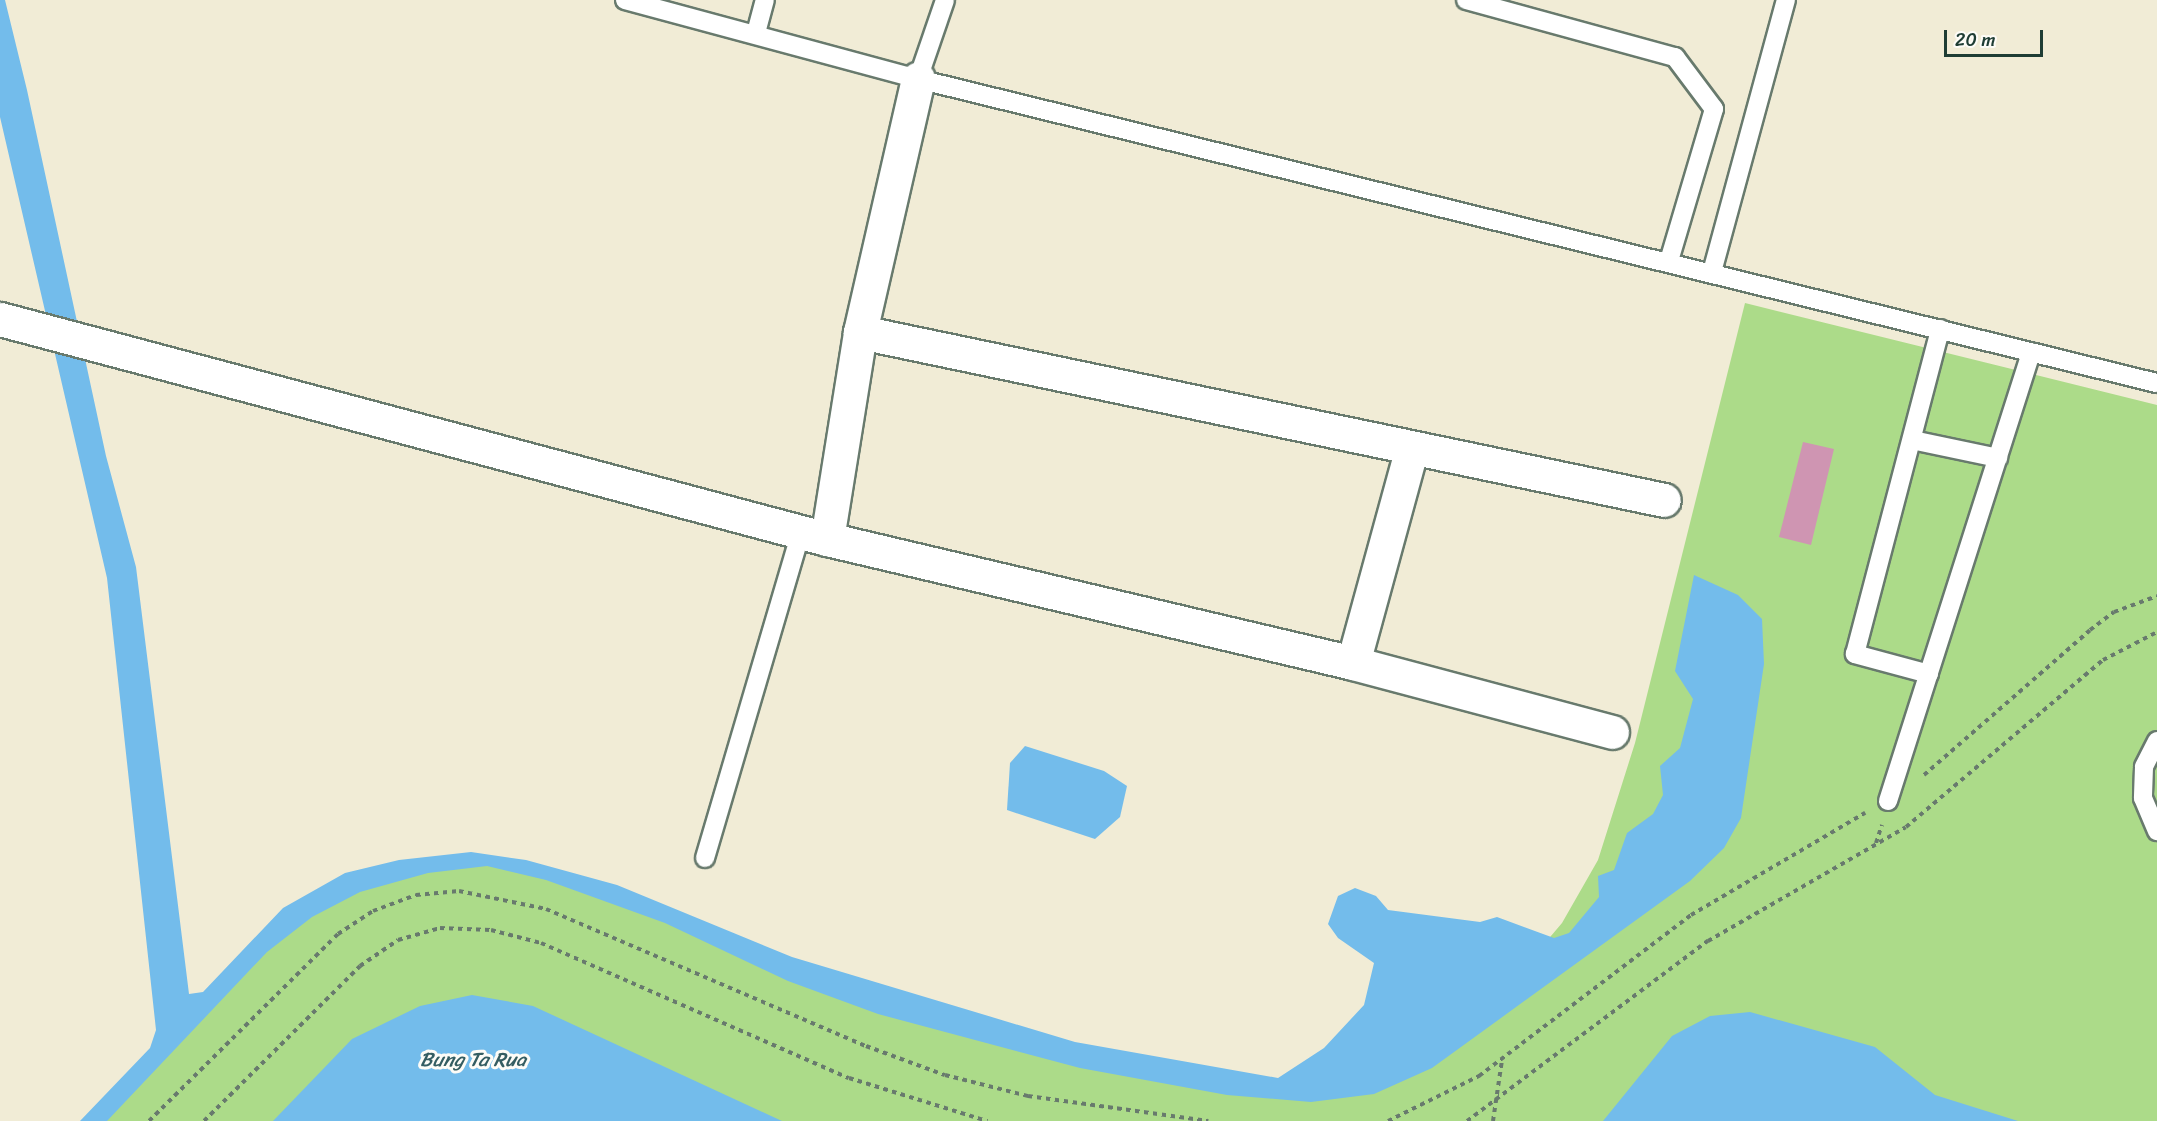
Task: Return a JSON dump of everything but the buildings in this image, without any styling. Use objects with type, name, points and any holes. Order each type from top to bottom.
[{"type":"street","points":[[814,535],[918,79]]},
{"type":"street","points":[[0,319],[35,327],[101,348],[814,535],[1353,663],[1612,732]]},
{"type":"street","points":[[860,332],[1664,500]]},
{"type":"street","points":[[1353,663],[1412,448]]},
{"type":"lane","points":[[625,0],[756,33],[918,79],[1669,261],[2157,383]]},
{"type":"lane","points":[[756,33],[765,0]]},
{"type":"lane","points":[[918,79],[945,0]]},
{"type":"lane","points":[[1466,0],[1675,57],[1714,109],[1669,261]]},
{"type":"lane","points":[[1712,272],[1786,0]]},
{"type":"lane","points":[[1929,674],[1855,654],[1940,329]]},
{"type":"lane","points":[[1888,801],[2031,352]]},
{"type":"lane","points":[[1912,440],[1998,459]]},
{"type":"lane","points":[[705,858],[814,535]]},
{"type":"lane","points":[[2157,740],[2144,767],[2143,798],[2157,831]]},
{"type":"path","points":[[1388,1121],[1455,1091],[1502,1060],[1700,909],[1888,801],[2090,630],[2114,612],[2157,596]]},
{"type":"path","points":[[1467,1121],[1496,1102],[1708,940],[1906,826],[2103,660],[2157,632]]},
{"type":"path","points":[[149,1121],[338,934],[373,911],[405,899],[459,891],[497,895],[546,909],[866,1046],[945,1075],[1028,1096],[1208,1121]]},
{"type":"path","points":[[204,1121],[360,966],[398,940],[440,928],[491,930],[541,943],[849,1078],[987,1121]]},
{"type":"path","points":[[1493,1121],[1502,1060]]},
{"type":"green space","points":[[1745,303],[2157,405],[2157,1121],[94,1121],[246,958],[385,864],[490,861],[576,881],[838,989],[1264,1088],[1495,1002],[1562,923],[1598,860],[1635,743]]},
{"type":"water","points":[[0,0],[5,0],[27,90],[106,456],[136,567],[189,994],[203,992],[283,908],[345,873],[399,860],[471,852],[526,860],[617,885],[792,957],[1075,1042],[1278,1078],[1324,1048],[1364,1005],[1374,963],[1338,938],[1328,924],[1338,896],[1355,888],[1376,896],[1388,910],[1480,922],[1497,917],[1554,938],[1569,933],[1599,897],[1598,876],[1614,870],[1627,833],[1653,814],[1663,795],[1660,766],[1680,748],[1693,699],[1675,671],[1694,575],[1738,595],[1762,619],[1764,664],[1741,818],[1724,848],[1690,881],[1432,1068],[1374,1094],[1311,1102],[1227,1095],[1080,1068],[878,1014],[788,981],[665,923],[546,880],[487,866],[428,873],[360,892],[312,917],[267,952],[107,1121],[80,1121],[150,1048],[156,1030],[107,578],[0,117]]},
{"type":"water","points":[[1025,746],[1104,771],[1127,786],[1120,817],[1095,839],[1007,810],[1010,763]]},
{"type":"water","name":"Bung Ta Rua","points":[[472,995],[533,1006],[782,1121],[273,1121],[352,1039],[420,1006]]},
{"type":"water","points":[[1750,1012],[1875,1047],[1935,1095],[2018,1121],[1603,1121],[1672,1036],[1710,1016]]}]
